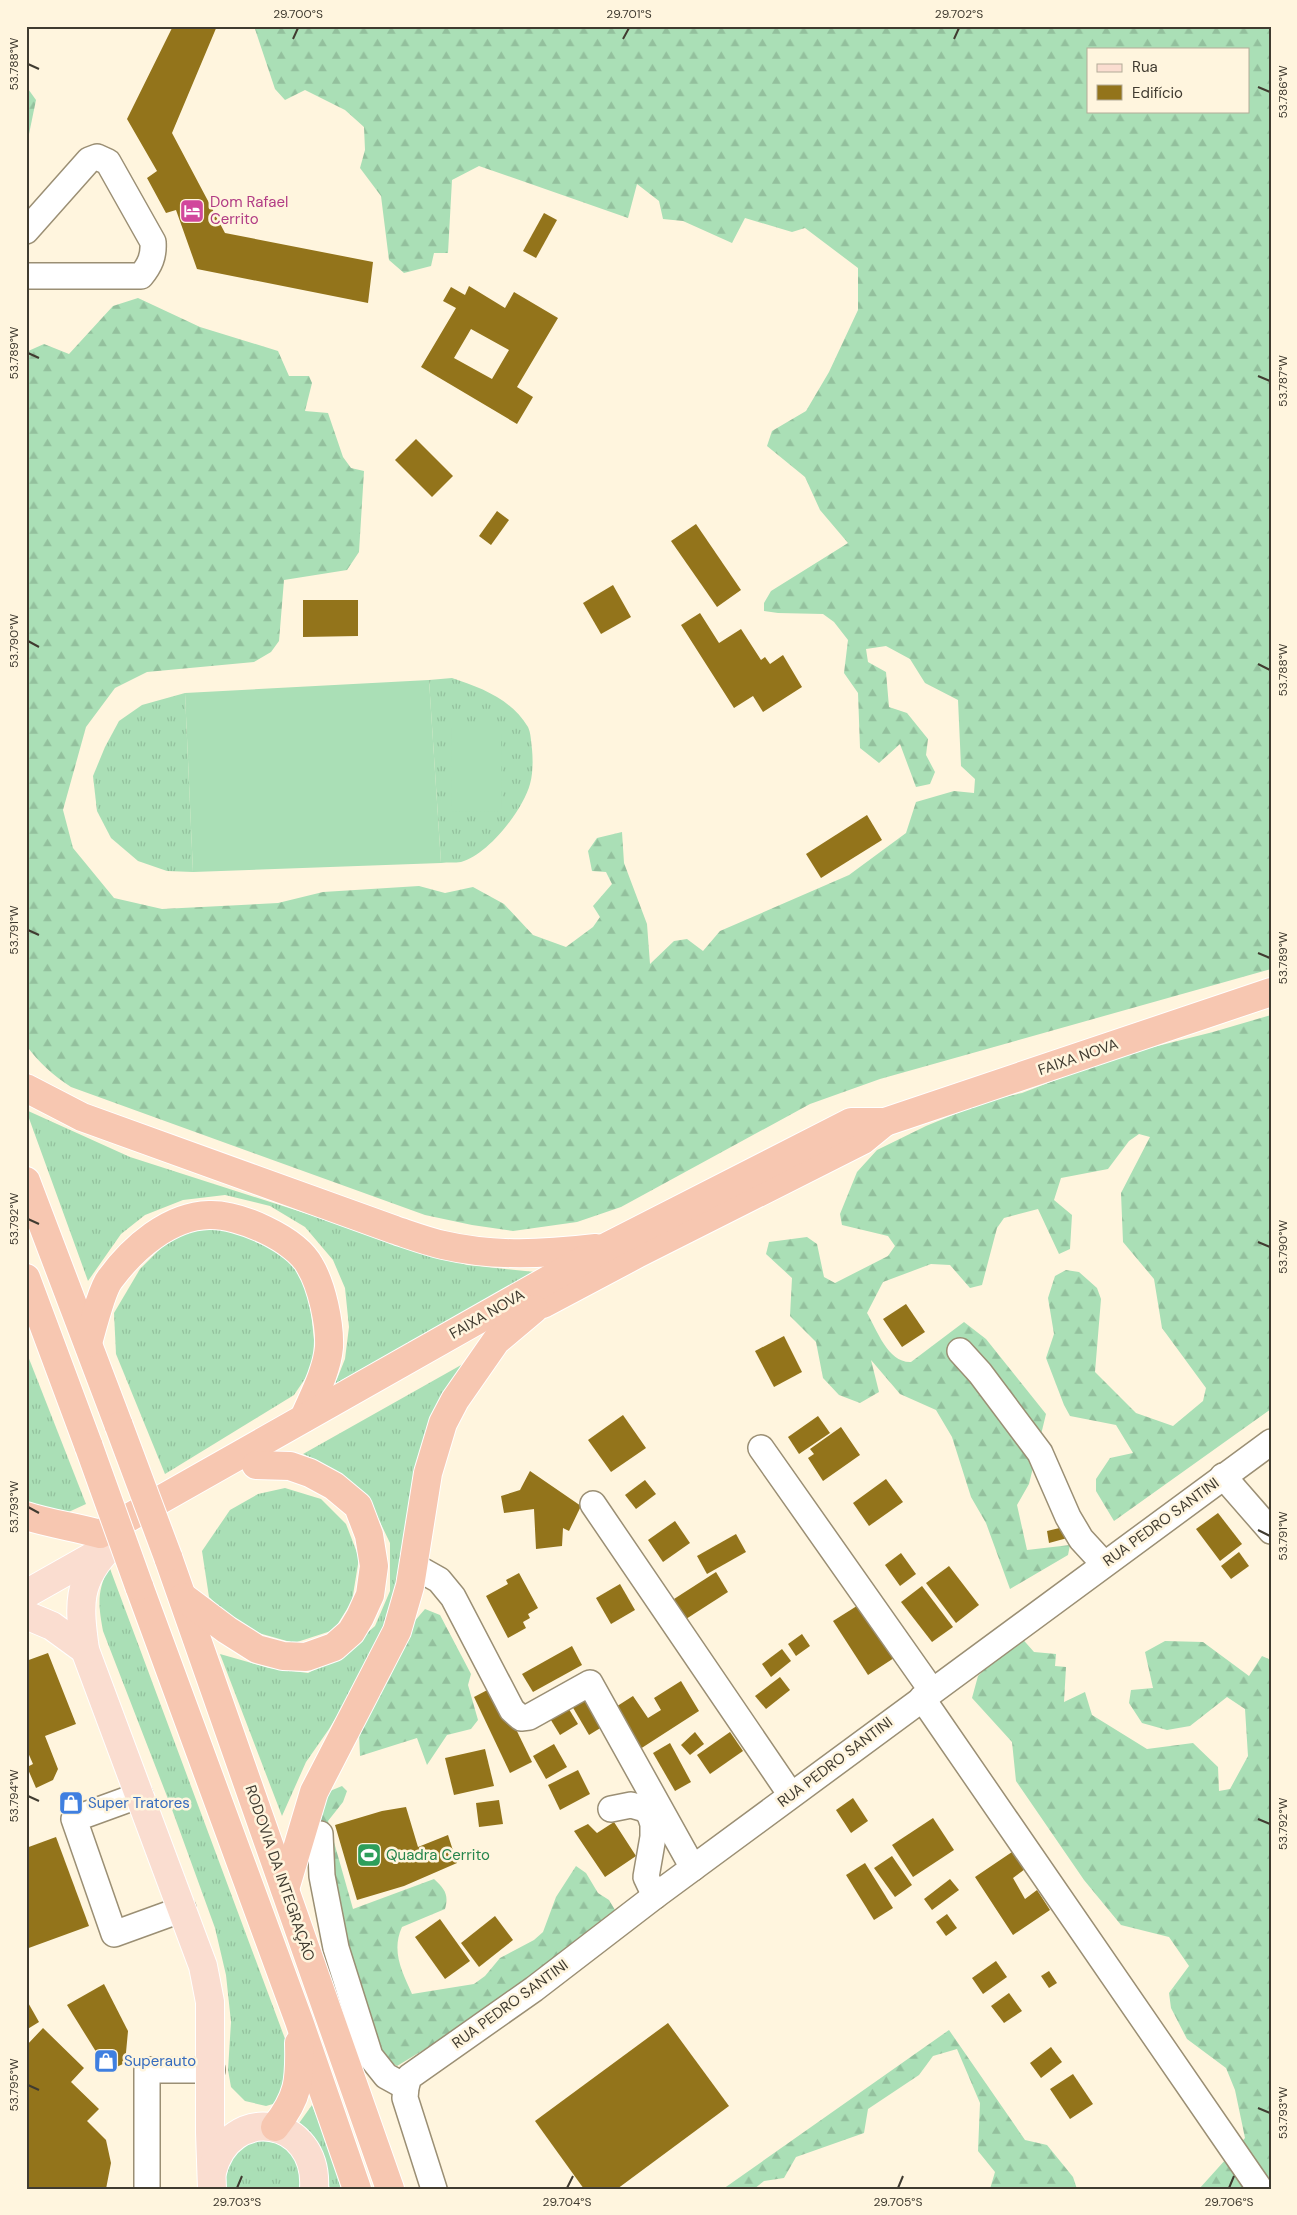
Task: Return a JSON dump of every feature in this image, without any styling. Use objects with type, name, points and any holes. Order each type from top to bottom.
[{"type":"highway","name":"FAIXA NOVA","points":[[105,1541],[304,1418],[608,1246],[851,1122],[885,1122],[1271,992]]},
{"type":"highway","points":[[26,1088],[82,1117],[395,1230],[442,1245],[508,1254],[556,1252],[608,1246]]},
{"type":"highway","name":"FAIXA NOVA","points":[[105,1541],[256,1465],[534,1309],[637,1254],[863,1140],[885,1122]]},
{"type":"highway","name":"RODOVIA DA INTEGRAÇÃO","points":[[26,1181],[183,1596],[390,2189]]},
{"type":"highway","points":[[88,1343],[108,1280],[136,1250],[158,1231],[184,1220],[208,1215],[228,1216],[247,1221],[282,1240],[296,1250],[310,1265],[328,1319],[329,1348],[321,1376],[304,1418]]},
{"type":"highway","points":[[26,1278],[140,1586],[357,2189]]},
{"type":"highway","points":[[285,1889],[314,1792],[397,1630],[414,1566],[428,1473],[443,1423],[455,1400],[496,1341],[534,1309]]},
{"type":"highway","points":[[183,1596],[227,1630],[257,1649],[282,1656],[306,1657],[334,1647],[352,1632],[370,1595],[374,1566],[369,1535],[358,1506],[334,1486],[310,1472],[290,1466],[256,1465]]},
{"type":"highway","points":[[26,1516],[51,1524],[70,1526],[105,1541]]},
{"type":"highway","points":[[262,2128],[284,2115],[296,2092],[300,2075],[298,2021]]},
{"type":"main road","points":[[26,1576],[105,1541]]},
{"type":"main road","points":[[26,1594],[105,1541]]},
{"type":"main road","points":[[105,1541],[87,1578],[83,1592],[81,1617],[85,1650],[203,1966],[210,2002],[212,2070],[209,2184]]},
{"type":"main road","points":[[26,1615],[52,1626],[85,1650]]},
{"type":"main road","points":[[212,2070],[217,2094],[222,2104],[235,2119],[262,2128],[290,2133],[302,2144],[311,2157],[315,2173],[314,2189]]},
{"type":"main road","points":[[209,2184],[215,2158],[224,2144],[236,2134],[262,2128]]},
{"type":"street","points":[[26,231],[89,160],[97,158],[108,162],[153,242],[154,253],[147,268],[140,276],[26,276]]},
{"type":"street","points":[[960,1350],[1040,1453],[1068,1517],[1081,1539],[1104,1564]]},
{"type":"street","name":"RUA PEDRO SANTINI","points":[[406,2087],[409,2077],[534,1989],[791,1795],[1271,1442]]},
{"type":"street","points":[[761,1448],[1260,2189]]},
{"type":"street","points":[[1223,1476],[1271,1531]]},
{"type":"street","points":[[593,1504],[791,1795]]},
{"type":"street","points":[[414,1566],[439,1580],[453,1597],[512,1710],[521,1718],[529,1717],[590,1683],[693,1868]]},
{"type":"street","points":[[140,1795],[74,1819],[114,1934],[183,1909]]},
{"type":"street","points":[[610,1809],[631,1805],[645,1809],[650,1815],[653,1824],[653,1837],[646,1876],[655,1896]]},
{"type":"street","points":[[320,1834],[322,1876],[336,1948],[370,2056],[386,2076],[406,2087],[405,2098],[434,2189]]},
{"type":"street","points":[[147,2189],[147,2070],[212,2070]]},
{"type":"green space","points":[[254,26],[1271,26],[1271,969],[880,1079],[810,1104],[621,1207],[577,1222],[513,1231],[425,1215],[71,1087],[58,1078],[26,1045],[26,352],[44,344],[69,354],[113,306],[138,298],[200,327],[278,351],[289,376],[309,376],[312,383],[305,411],[328,413],[343,457],[351,468],[364,471],[359,552],[347,570],[284,580],[279,641],[271,652],[254,662],[147,672],[115,688],[86,727],[63,810],[73,848],[114,898],[162,909],[278,903],[323,892],[419,886],[445,893],[473,887],[504,904],[533,935],[566,947],[593,927],[600,917],[593,906],[612,884],[606,872],[592,871],[588,851],[597,838],[622,832],[624,863],[647,924],[650,964],[674,941],[687,939],[703,951],[720,931],[849,875],[906,833],[916,802],[954,791],[974,793],[975,779],[961,766],[958,700],[925,683],[910,659],[886,646],[866,649],[868,662],[886,672],[889,707],[907,713],[928,739],[926,755],[935,772],[930,784],[916,787],[900,744],[879,763],[860,748],[858,693],[844,673],[848,640],[834,622],[823,614],[764,611],[764,603],[771,591],[848,543],[820,510],[805,477],[767,446],[772,431],[806,411],[829,372],[858,310],[858,268],[805,228],[792,232],[745,218],[732,243],[683,221],[663,219],[659,201],[637,184],[628,218],[479,166],[452,180],[448,253],[434,253],[431,266],[404,273],[389,260],[381,196],[360,168],[365,150],[364,127],[345,110],[305,90],[285,100],[275,89]]},
{"type":"green space","points":[[26,86],[36,100],[29,134],[26,135]]},
{"type":"green space","points":[[452,678],[495,696],[521,717],[530,732],[532,776],[520,806],[493,841],[471,858],[461,862],[441,863],[429,680]]},
{"type":"green space","points":[[429,680],[441,863],[193,872],[185,693]]},
{"type":"green space","points":[[185,693],[193,872],[167,871],[138,861],[111,838],[97,811],[93,776],[105,747],[119,721],[142,705]]},
{"type":"green space","points":[[451,726],[501,726],[502,811],[452,812]]},
{"type":"green space","points":[[1271,1015],[1271,1409],[1114,1521],[1096,1491],[1096,1479],[1110,1458],[1133,1453],[1116,1425],[1070,1416],[1064,1405],[1046,1358],[1054,1334],[1048,1298],[1055,1276],[1066,1270],[1079,1272],[1097,1288],[1101,1299],[1095,1372],[1136,1413],[1173,1426],[1203,1401],[1206,1388],[1162,1328],[1154,1279],[1123,1242],[1121,1193],[1150,1137],[1139,1134],[1129,1141],[1108,1169],[1061,1178],[1054,1200],[1072,1215],[1070,1249],[1059,1254],[1038,1209],[1004,1218],[997,1228],[982,1285],[970,1288],[950,1265],[931,1264],[883,1282],[867,1313],[879,1336],[890,1351],[903,1361],[911,1362],[964,1322],[986,1339],[1046,1414],[1029,1484],[1017,1505],[1027,1550],[1070,1545],[1068,1555],[1010,1589],[986,1523],[971,1497],[952,1437],[936,1410],[900,1394],[871,1360],[879,1392],[860,1403],[839,1395],[823,1378],[816,1342],[790,1316],[792,1278],[766,1254],[769,1242],[807,1237],[817,1244],[824,1277],[835,1283],[888,1256],[895,1246],[888,1236],[842,1225],[840,1214],[857,1172],[877,1150],[926,1126],[987,1101],[1022,1093],[1118,1056]]},
{"type":"green space","points":[[26,1110],[130,1157],[467,1265],[535,1272],[335,1384],[345,1359],[349,1327],[345,1288],[333,1260],[305,1227],[270,1206],[225,1195],[183,1200],[145,1215],[121,1234],[88,1281]]},
{"type":"green space","points":[[229,1228],[288,1251],[308,1284],[314,1340],[313,1367],[294,1395],[165,1474],[116,1354],[114,1313],[140,1269],[179,1230]]},
{"type":"green space","points":[[26,1351],[86,1504],[60,1516],[26,1502]]},
{"type":"green space","points":[[470,1360],[391,1618],[368,1665],[329,1729],[306,1762],[282,1816],[220,1654],[269,1668],[308,1673],[341,1656],[375,1626],[390,1591],[390,1543],[369,1499],[344,1477],[303,1454]]},
{"type":"green space","points":[[285,1488],[321,1499],[346,1524],[359,1558],[352,1601],[334,1630],[294,1643],[241,1628],[209,1597],[202,1551],[230,1510],[258,1494]]},
{"type":"green space","points":[[109,1566],[294,2063],[287,2100],[266,2106],[245,2101],[231,2087],[228,2070],[231,2022],[226,1975],[215,1928],[170,1804],[103,1631],[100,1598],[102,1583]]},
{"type":"green space","points":[[425,1609],[440,1615],[471,1674],[468,1685],[478,1720],[471,1729],[447,1735],[427,1765],[417,1738],[360,1756],[359,1733],[407,1630]]},
{"type":"green space","points":[[1019,1635],[1034,1652],[1056,1654],[1055,1666],[1066,1667],[1064,1702],[1085,1692],[1092,1715],[1147,1749],[1193,1743],[1218,1767],[1219,1791],[1230,1789],[1248,1756],[1245,1709],[1227,1697],[1190,1726],[1167,1730],[1142,1723],[1129,1703],[1131,1690],[1153,1688],[1145,1652],[1165,1641],[1203,1642],[1249,1676],[1262,1656],[1271,1660],[1271,2189],[1199,2189],[1245,2138],[1235,2090],[1226,2068],[1187,2039],[1171,2008],[1169,1993],[1189,1966],[1169,1937],[1121,1925],[1084,1880],[1016,1781],[1012,1742],[972,1698],[978,1676]]},
{"type":"green space","points":[[342,1786],[347,1791],[343,1802],[328,1821],[353,1909],[434,1879],[445,1892],[447,1900],[445,1909],[402,1927],[399,1936],[399,1961],[412,1994],[474,1984],[485,1976],[500,1958],[534,1940],[543,1932],[556,1897],[576,1866],[586,1873],[598,1893],[609,1900],[615,1910],[615,1922],[486,2012],[397,2066],[378,2054],[313,1820],[330,1791]]},
{"type":"green space","points":[[949,2030],[1025,2140],[1047,2145],[1073,2177],[1077,2189],[990,2189],[995,2172],[978,2151],[980,2103],[957,2049],[933,2056],[919,2075],[868,2109],[864,2133],[796,2157],[784,2178],[764,2181],[754,2189],[723,2189]]},
{"type":"green space","points":[[312,2105],[331,2153],[341,2189],[330,2189],[318,2146],[297,2126]]},
{"type":"green space","points":[[256,2140],[278,2144],[290,2152],[298,2165],[300,2185],[298,2189],[224,2189],[225,2169],[230,2157],[239,2149]]},
{"type":"building","points":[[173,26],[217,26],[172,133],[225,233],[373,262],[368,303],[197,269],[176,210],[166,213],[147,178],[157,171],[127,119]]},
{"type":"building","points":[[544,213],[557,220],[536,258],[523,251]]},
{"type":"building","points":[[469,286],[505,308],[514,292],[558,318],[517,387],[533,397],[517,424],[421,367],[456,308],[443,301],[451,287],[465,295]],"holes":[[[471,329],[509,350],[492,379],[454,358]]]},
{"type":"building","points":[[416,439],[453,476],[432,497],[395,460]]},
{"type":"building","points":[[497,511],[509,520],[491,545],[479,536]]},
{"type":"building","points":[[696,524],[741,590],[717,607],[671,541]]},
{"type":"building","points":[[613,585],[631,617],[601,634],[583,603]]},
{"type":"building","points":[[303,600],[358,600],[358,636],[303,637]]},
{"type":"building","points":[[700,613],[719,643],[741,629],[761,660],[765,657],[770,664],[783,655],[802,687],[763,712],[753,696],[734,708],[681,625]]},
{"type":"building","points":[[867,815],[882,840],[821,878],[806,854]]},
{"type":"building","points":[[906,1304],[925,1332],[902,1347],[883,1319]]},
{"type":"building","points":[[784,1336],[802,1372],[774,1387],[755,1351]]},
{"type":"building","points":[[623,1415],[646,1448],[611,1472],[588,1440]]},
{"type":"building","points":[[818,1416],[830,1433],[799,1454],[788,1437]]},
{"type":"building","points":[[841,1427],[860,1455],[823,1481],[808,1458],[814,1454],[810,1449]]},
{"type":"building","points":[[530,1471],[581,1506],[569,1531],[563,1528],[562,1546],[536,1549],[534,1509],[504,1513],[501,1496],[520,1490]]},
{"type":"building","points":[[886,1479],[903,1502],[869,1526],[853,1503]]},
{"type":"building","points":[[645,1480],[656,1494],[636,1509],[625,1495]]},
{"type":"building","points":[[1218,1513],[1242,1544],[1220,1561],[1196,1529]]},
{"type":"building","points":[[675,1521],[690,1543],[663,1562],[648,1540]]},
{"type":"building","points":[[1068,1526],[1071,1537],[1049,1543],[1047,1531]]},
{"type":"building","points":[[736,1534],[746,1552],[707,1574],[697,1556]]},
{"type":"building","points":[[1239,1552],[1249,1566],[1231,1579],[1221,1566]]},
{"type":"building","points":[[901,1553],[916,1574],[900,1586],[885,1565]]},
{"type":"building","points":[[949,1566],[979,1605],[956,1623],[926,1583]]},
{"type":"building","points":[[716,1572],[728,1592],[686,1619],[674,1599]]},
{"type":"building","points":[[519,1573],[538,1608],[528,1614],[530,1618],[523,1622],[526,1628],[508,1638],[486,1596],[508,1584],[506,1580]]},
{"type":"building","points":[[620,1584],[635,1610],[611,1624],[596,1598]]},
{"type":"building","points":[[922,1586],[953,1627],[932,1642],[901,1602]]},
{"type":"building","points":[[860,1604],[894,1658],[868,1675],[833,1621]]},
{"type":"building","points":[[802,1634],[810,1646],[796,1656],[788,1644]]},
{"type":"building","points":[[572,1646],[582,1665],[533,1692],[522,1674]]},
{"type":"building","points":[[782,1649],[791,1661],[771,1677],[762,1664]]},
{"type":"building","points":[[48,1653],[76,1724],[45,1736],[58,1769],[53,1780],[36,1788],[27,1767],[33,1764],[26,1748],[26,1661]]},
{"type":"building","points":[[780,1677],[790,1690],[766,1709],[755,1696]]},
{"type":"building","points":[[681,1681],[699,1711],[637,1751],[611,1710],[633,1696],[648,1718],[661,1710],[654,1698]]},
{"type":"building","points":[[495,1686],[532,1762],[510,1773],[474,1697]]},
{"type":"building","points":[[585,1698],[602,1727],[589,1735],[572,1706]]},
{"type":"building","points":[[564,1701],[578,1724],[560,1735],[546,1712]]},
{"type":"building","points":[[695,1732],[704,1744],[690,1755],[681,1745]]},
{"type":"building","points":[[730,1732],[743,1751],[710,1774],[697,1755]]},
{"type":"building","points":[[670,1743],[691,1782],[675,1791],[653,1753]]},
{"type":"building","points":[[554,1744],[567,1767],[546,1779],[533,1756]]},
{"type":"building","points":[[485,1749],[494,1786],[454,1795],[445,1758]]},
{"type":"building","points":[[578,1770],[590,1794],[560,1810],[548,1785]]},
{"type":"building","points":[[853,1798],[868,1821],[851,1833],[836,1810]]},
{"type":"building","points":[[499,1800],[503,1824],[479,1827],[476,1803]]},
{"type":"building","points":[[406,1807],[418,1847],[448,1835],[457,1863],[404,1886],[357,1900],[335,1825],[382,1811]]},
{"type":"building","points":[[933,1818],[954,1850],[913,1877],[892,1845]]},
{"type":"building","points":[[614,1822],[636,1856],[605,1877],[574,1831],[588,1824],[597,1833]]},
{"type":"building","points":[[56,1837],[89,1926],[26,1949],[26,1848]]},
{"type":"building","points":[[1012,1852],[1025,1869],[1013,1878],[1025,1899],[1037,1890],[1050,1910],[1013,1935],[975,1877]]},
{"type":"building","points":[[892,1856],[912,1885],[895,1897],[874,1868]]},
{"type":"building","points":[[865,1863],[893,1908],[874,1920],[846,1875]]},
{"type":"building","points":[[950,1879],[959,1890],[932,1910],[924,1899]]},
{"type":"building","points":[[947,1914],[957,1928],[946,1936],[936,1922]]},
{"type":"building","points":[[495,1916],[513,1940],[479,1967],[461,1943]]},
{"type":"building","points":[[440,1919],[470,1961],[445,1979],[415,1937]]},
{"type":"building","points":[[996,1961],[1007,1977],[983,1994],[972,1978]]},
{"type":"building","points":[[1049,1971],[1057,1983],[1049,1988],[1041,1976]]},
{"type":"building","points":[[104,1984],[128,2031],[125,2063],[108,2071],[67,2005]]},
{"type":"building","points":[[1009,1993],[1022,2011],[1004,2023],[991,2006]]},
{"type":"building","points":[[26,1999],[39,2022],[26,2030]]},
{"type":"building","points":[[668,2023],[729,2106],[617,2189],[584,2189],[535,2121]]},
{"type":"building","points":[[43,2028],[84,2068],[71,2082],[99,2109],[87,2121],[106,2140],[111,2163],[106,2189],[26,2189],[26,2046]]},
{"type":"building","points":[[1051,2047],[1062,2062],[1041,2078],[1030,2063]]},
{"type":"building","points":[[1073,2074],[1093,2104],[1070,2119],[1050,2089]]},
{"type":"place","name":"Dom Rafael Cerrito","points":[[192,211]]},
{"type":"place","name":"Super Tratores","points":[[71,1803]]},
{"type":"place","name":"Quadra Cerrito","points":[[369,1855]]},
{"type":"place","name":"Superauto","points":[[106,2061]]}]
